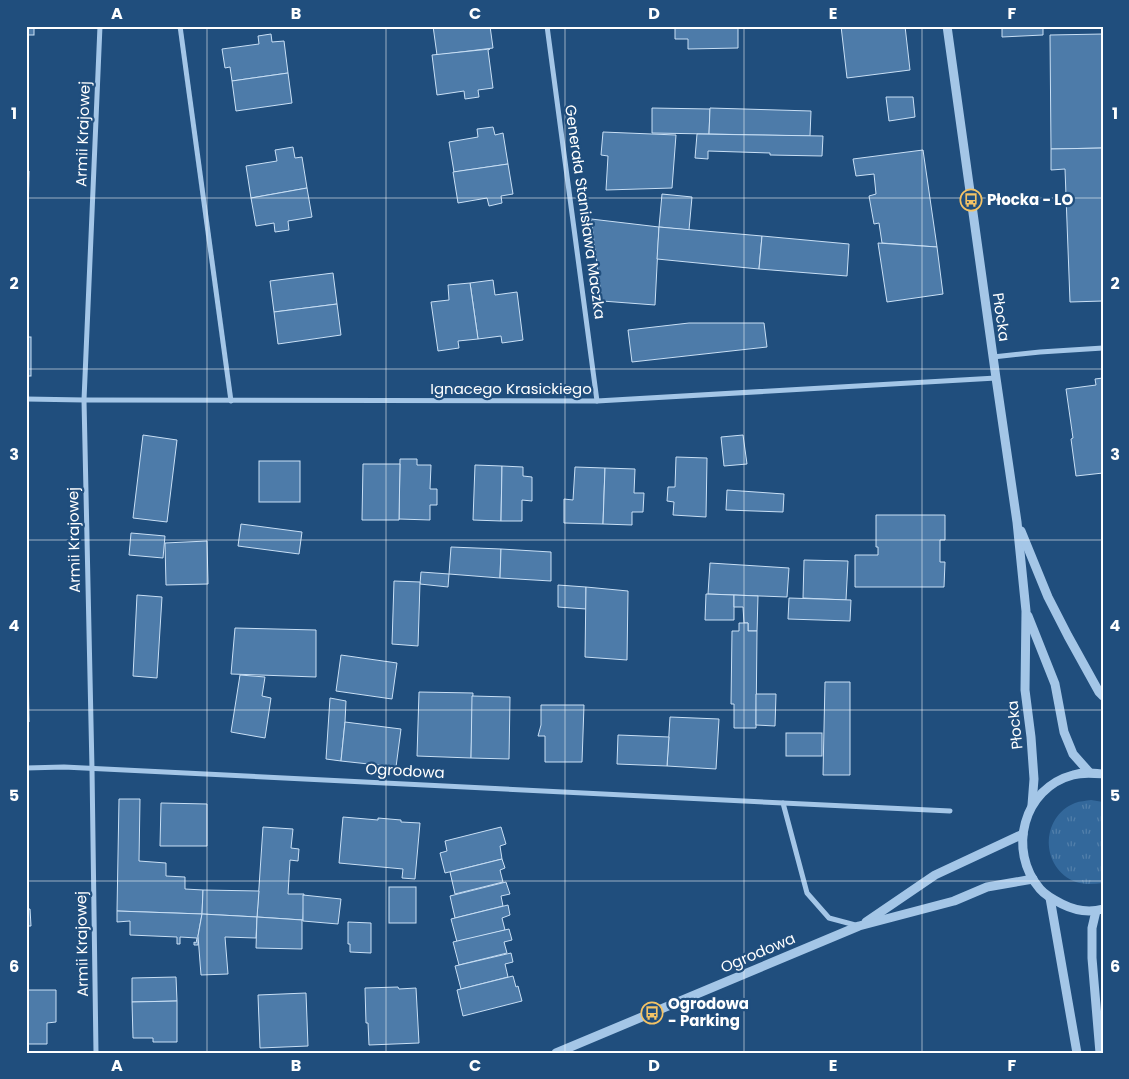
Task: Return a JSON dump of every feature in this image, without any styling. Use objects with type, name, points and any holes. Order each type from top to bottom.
[{"type":"street","name":"Armii Krajowej","points":[[96,1053],[84,400],[100,26]]},
{"type":"street","points":[[180,26],[231,401]]},
{"type":"street","name":"Generała Stanisława Maczka","points":[[547,26],[597,401]]},
{"type":"street","name":"Płocka","points":[[947,26],[1017,522],[1026,611],[1026,690],[1034,780],[1032,805]]},
{"type":"street","points":[[993,357],[1103,348]]},
{"type":"street","name":"Ignacego Krasickiego","points":[[26,398],[231,401],[597,401],[996,378]]},
{"type":"street","points":[[1017,522],[1048,597],[1099,692],[1103,696]]},
{"type":"street","name":"Płocka","points":[[1026,611],[1055,684],[1064,732],[1073,754],[1089,772]]},
{"type":"street","name":"Ogrodowa","points":[[26,768],[64,767],[950,811]]},
{"type":"street","points":[[1100,1053],[1092,958],[1092,928],[1099,910],[1072,908],[1050,898],[1041,890],[1024,858],[1023,834],[1026,819],[1032,805],[1043,792],[1056,782],[1072,775],[1089,772],[1103,774]]},
{"type":"street","name":"Ogrodowa","points":[[783,803],[807,893],[829,918],[859,926],[935,875],[1023,834]]},
{"type":"street","name":"Ogrodowa","points":[[556,1053],[859,926],[954,901],[987,887],[1034,880]]},
{"type":"street","points":[[1050,898],[1077,1053]]},
{"type":"green space","points":[[1091,800],[1103,802],[1103,883],[1086,884],[1076,882],[1064,875],[1056,866],[1051,855],[1049,842],[1050,830],[1055,819],[1064,810],[1075,803]]},
{"type":"building","points":[[26,26],[34,26],[34,35],[26,35]]},
{"type":"building","points":[[433,26],[490,26],[493,48],[437,55]]},
{"type":"building","points":[[675,26],[738,26],[738,48],[688,49],[688,39],[675,39]]},
{"type":"building","points":[[841,26],[905,26],[910,70],[847,78]]},
{"type":"building","points":[[1002,26],[1043,26],[1043,35],[1002,37]]},
{"type":"building","points":[[271,34],[272,42],[284,41],[288,73],[232,81],[230,67],[225,68],[222,49],[259,44],[258,36]]},
{"type":"building","points":[[1103,34],[1103,148],[1051,149],[1050,35]]},
{"type":"building","points":[[490,49],[488,50],[493,88],[478,90],[479,97],[465,99],[464,91],[437,95],[432,55]]},
{"type":"building","points":[[288,73],[292,103],[236,111],[232,81]]},
{"type":"building","points":[[886,97],[913,97],[915,117],[889,121]]},
{"type":"building","points":[[652,108],[710,109],[709,134],[652,133]]},
{"type":"building","points":[[710,108],[811,111],[810,136],[709,134]]},
{"type":"building","points":[[493,127],[495,135],[503,133],[508,164],[454,172],[449,142],[478,137],[477,129]]},
{"type":"building","points":[[603,132],[676,135],[672,188],[606,190],[608,156],[601,155]]},
{"type":"building","points":[[697,134],[823,136],[822,156],[708,151],[708,159],[695,158]]},
{"type":"building","points":[[293,147],[295,158],[302,157],[307,188],[251,198],[246,166],[277,161],[275,150]]},
{"type":"building","points":[[1103,148],[1103,301],[1070,302],[1065,169],[1051,170],[1051,149]]},
{"type":"building","points":[[923,150],[937,247],[882,243],[879,223],[874,224],[869,196],[876,194],[874,174],[856,176],[853,159]]},
{"type":"building","points":[[508,164],[513,194],[501,196],[502,203],[489,206],[487,198],[458,203],[453,172]]},
{"type":"building","points":[[26,171],[29,171],[28,220],[26,220]]},
{"type":"building","points":[[307,188],[312,217],[288,221],[289,230],[275,232],[274,223],[256,226],[251,198]]},
{"type":"building","points":[[662,194],[692,197],[689,230],[659,227]]},
{"type":"building","points":[[591,219],[659,227],[655,305],[602,301]]},
{"type":"building","points":[[659,227],[762,236],[759,269],[657,259]]},
{"type":"building","points":[[762,236],[849,244],[847,276],[759,269]]},
{"type":"building","points":[[878,243],[937,247],[943,294],[887,302]]},
{"type":"building","points":[[333,273],[337,304],[274,312],[270,281]]},
{"type":"building","points":[[493,280],[495,295],[517,292],[523,340],[502,343],[501,336],[478,339],[470,283]]},
{"type":"building","points":[[470,283],[478,339],[458,341],[459,348],[438,351],[431,302],[449,300],[448,285]]},
{"type":"building","points":[[337,304],[341,335],[278,344],[274,312]]},
{"type":"building","points":[[689,323],[764,323],[767,347],[632,362],[628,330]]},
{"type":"building","points":[[26,337],[31,337],[31,376],[26,376]]},
{"type":"building","points":[[1103,378],[1103,473],[1076,476],[1066,389],[1096,385],[1095,379]]},
{"type":"building","points":[[143,435],[177,440],[167,522],[133,518]]},
{"type":"building","points":[[743,435],[747,464],[724,466],[721,437]]},
{"type":"building","points":[[676,457],[707,458],[706,517],[673,515],[674,502],[667,501],[668,487],[675,487]]},
{"type":"building","points":[[400,459],[417,459],[417,465],[431,465],[430,489],[437,489],[437,505],[430,505],[430,520],[399,519]]},
{"type":"building","points":[[259,461],[300,461],[300,502],[259,502]]},
{"type":"building","points":[[363,464],[400,464],[399,520],[362,520]]},
{"type":"building","points":[[475,465],[502,466],[501,521],[473,520]]},
{"type":"building","points":[[502,466],[523,467],[523,476],[532,477],[532,501],[522,500],[522,521],[501,521]]},
{"type":"building","points":[[575,467],[605,468],[603,524],[564,523],[564,499],[573,500]]},
{"type":"building","points":[[605,468],[635,469],[634,493],[644,493],[643,512],[632,512],[632,525],[603,524]]},
{"type":"building","points":[[727,490],[784,494],[783,512],[726,510]]},
{"type":"building","points":[[876,515],[945,515],[945,540],[940,540],[940,562],[945,562],[944,587],[855,587],[855,555],[878,555],[878,547],[876,547]]},
{"type":"building","points":[[241,524],[302,532],[299,554],[238,546]]},
{"type":"building","points":[[131,533],[165,536],[163,558],[129,555]]},
{"type":"building","points":[[207,541],[208,584],[166,585],[165,543]]},
{"type":"building","points":[[451,547],[501,549],[500,578],[449,574]]},
{"type":"building","points":[[501,549],[551,552],[551,581],[500,578]]},
{"type":"building","points":[[804,560],[848,561],[846,600],[803,598]]},
{"type":"building","points":[[710,563],[789,568],[787,597],[708,594]]},
{"type":"building","points":[[421,572],[449,574],[448,587],[420,584]]},
{"type":"building","points":[[394,581],[420,582],[418,646],[392,644]]},
{"type":"building","points":[[558,585],[586,587],[586,609],[558,607]]},
{"type":"building","points":[[586,587],[628,591],[627,660],[585,657]]},
{"type":"building","points":[[706,594],[734,595],[734,620],[705,620]]},
{"type":"building","points":[[137,595],[162,597],[157,678],[133,676]]},
{"type":"building","points":[[734,595],[758,596],[757,631],[748,631],[748,623],[744,623],[743,607],[734,607]]},
{"type":"building","points":[[789,598],[851,600],[850,621],[788,619]]},
{"type":"building","points":[[739,623],[748,623],[748,631],[757,631],[756,728],[734,728],[734,704],[731,704],[732,631],[739,631]]},
{"type":"building","points":[[235,628],[316,630],[316,677],[231,674]]},
{"type":"building","points":[[341,655],[397,663],[392,699],[336,691]]},
{"type":"building","points":[[26,663],[28,663],[29,722],[26,722]]},
{"type":"building","points":[[240,675],[265,677],[262,696],[271,698],[265,738],[231,732]]},
{"type":"building","points":[[825,682],[850,682],[850,775],[823,775]]},
{"type":"building","points":[[419,692],[473,693],[471,758],[417,756]]},
{"type":"building","points":[[756,694],[776,694],[775,726],[756,725]]},
{"type":"building","points":[[472,696],[510,697],[509,759],[471,758]]},
{"type":"building","points":[[330,698],[346,701],[341,761],[326,759]]},
{"type":"building","points":[[541,705],[584,705],[582,762],[545,762],[545,736],[538,736],[541,725]]},
{"type":"building","points":[[670,717],[719,719],[716,769],[667,766]]},
{"type":"building","points":[[345,722],[401,729],[396,767],[341,761]]},
{"type":"building","points":[[786,733],[822,733],[822,756],[786,756]]},
{"type":"building","points":[[618,735],[669,737],[667,766],[617,764]]},
{"type":"building","points":[[119,799],[140,799],[139,861],[166,863],[166,876],[185,877],[185,889],[203,890],[202,914],[117,911]]},
{"type":"building","points":[[161,803],[207,804],[207,846],[160,846]]},
{"type":"building","points":[[343,817],[378,820],[378,818],[420,823],[415,879],[402,878],[403,869],[339,863]]},
{"type":"building","points":[[263,827],[293,829],[291,848],[299,849],[298,861],[290,860],[288,894],[304,894],[303,920],[257,917]]},
{"type":"building","points":[[501,827],[506,844],[500,846],[502,859],[445,873],[440,853],[447,851],[445,841]]},
{"type":"building","points":[[502,859],[505,868],[500,870],[503,882],[455,894],[450,872]]},
{"type":"building","points":[[506,882],[510,894],[501,896],[503,906],[455,918],[450,896]]},
{"type":"building","points":[[389,887],[416,887],[416,923],[389,923]]},
{"type":"building","points":[[203,890],[259,891],[257,917],[202,914]]},
{"type":"building","points":[[303,895],[341,899],[338,924],[303,921]]},
{"type":"building","points":[[508,905],[510,915],[502,918],[505,930],[457,942],[451,919]]},
{"type":"building","points":[[26,909],[30,909],[31,926],[26,926]]},
{"type":"building","points":[[117,911],[202,914],[198,945],[194,945],[197,938],[180,937],[180,944],[177,944],[177,937],[130,935],[130,921],[117,922]]},
{"type":"building","points":[[202,914],[257,917],[256,938],[225,937],[228,974],[201,975],[198,936]]},
{"type":"building","points":[[257,917],[302,920],[302,949],[256,948]]},
{"type":"building","points":[[348,922],[371,923],[371,953],[350,952]]},
{"type":"building","points":[[509,929],[512,940],[504,942],[507,953],[459,965],[453,942]]},
{"type":"building","points":[[511,953],[513,962],[505,964],[508,977],[461,989],[455,966]]},
{"type":"building","points":[[513,976],[522,1001],[463,1016],[457,990]]},
{"type":"building","points":[[176,977],[177,1001],[132,1002],[132,978]]},
{"type":"building","points":[[398,987],[399,989],[416,988],[419,1043],[369,1045],[365,988]]},
{"type":"building","points":[[26,990],[56,990],[56,1022],[47,1023],[47,1044],[26,1044]]},
{"type":"building","points":[[306,993],[308,1046],[260,1048],[258,995]]},
{"type":"building","points":[[177,1001],[177,1042],[153,1042],[153,1038],[133,1038],[132,1002]]},
{"type":"place","name":"Płocka - LO","points":[[971,200]]},
{"type":"place","name":"Ogrodowa - Parking","points":[[652,1013]]}]
